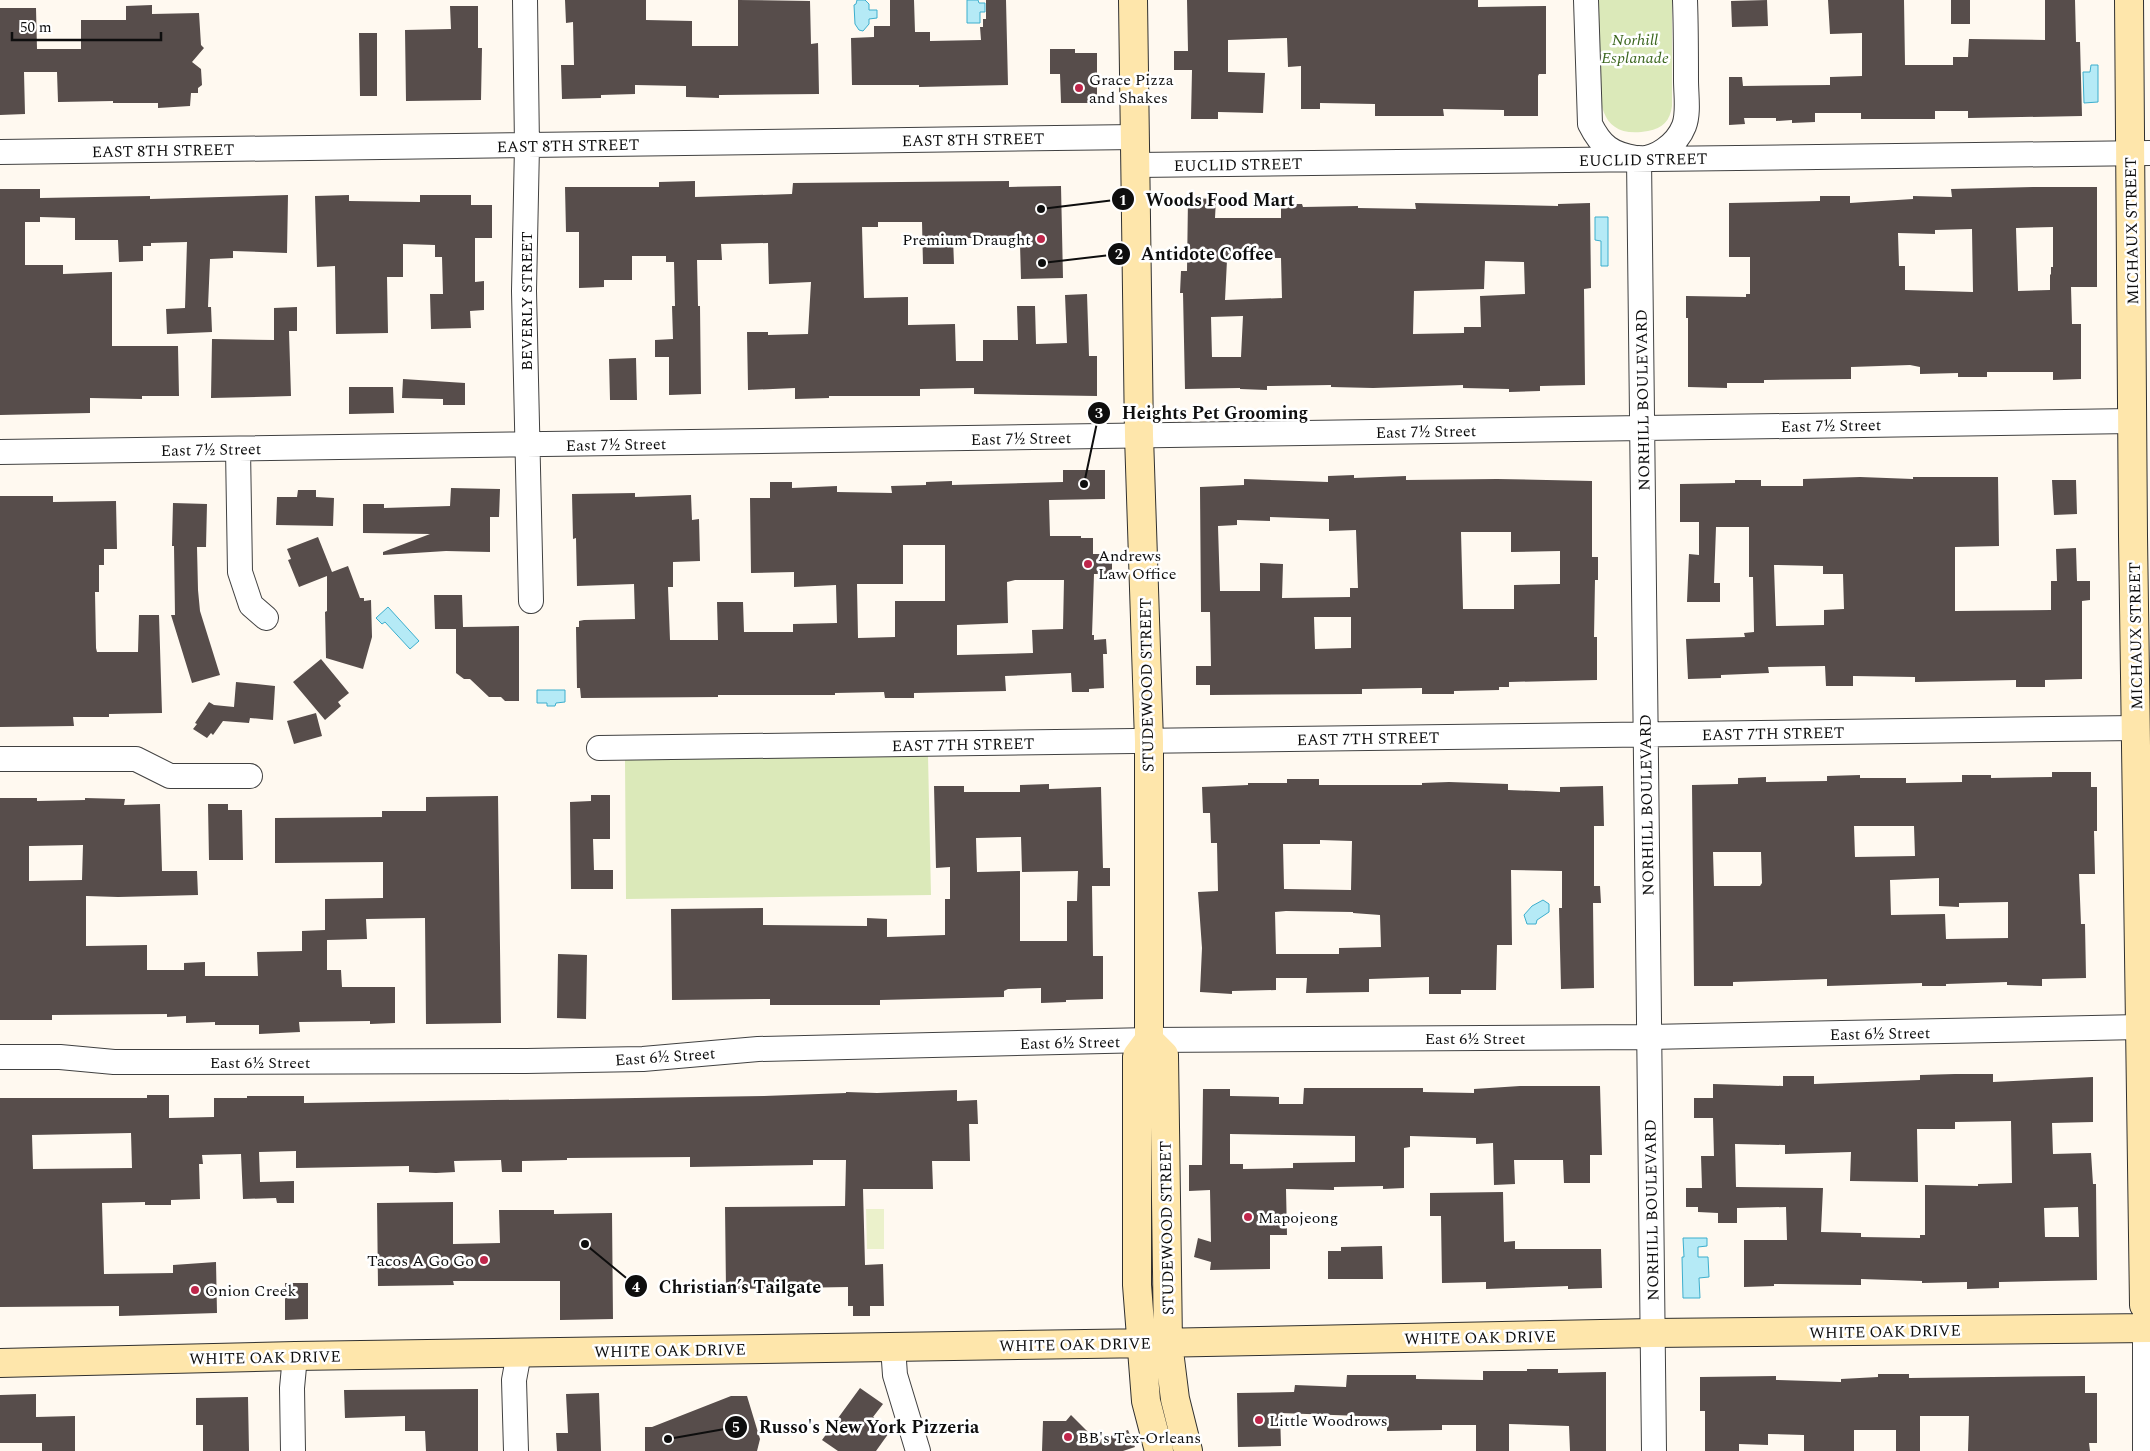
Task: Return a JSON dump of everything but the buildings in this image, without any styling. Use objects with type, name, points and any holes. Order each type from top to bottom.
[{"type":"main road","name":"STUDEWOOD STREET","points":[[1134,0],[1139,436],[1149,741],[1149,1040],[1137,1056],[1137,1285],[1146,1401],[1159,1451]]},
{"type":"main road","name":"MICHAUX STREET","points":[[2129,0],[2140,153],[2132,421],[2142,536],[2136,728],[2144,766],[2147,1320]]},
{"type":"main road","name":"STUDEWOOD STREET","points":[[1149,1040],[1164,1055],[1168,1343],[1175,1399],[1188,1451]]},
{"type":"main road","name":"WHITE OAK DRIVE","points":[[0,1363],[295,1356],[1168,1343],[2147,1320]]},
{"type":"street","name":"BEVERLY STREET","points":[[525,0],[527,146],[524,291],[531,601]]},
{"type":"street","points":[[1586,0],[1590,124],[1598,140],[1616,154],[1639,158],[1661,152],[1675,141],[1684,126],[1686,104],[1685,0]]},
{"type":"street","name":"EAST 8TH STREET","points":[[0,152],[1136,137]]},
{"type":"street","name":"EUCLID STREET","points":[[1136,165],[2140,153]]},
{"type":"street","name":"NORHILL BOULEVARD","points":[[1639,158],[1654,1451]]},
{"type":"street","name":"East 7½ Street","points":[[0,452],[2132,421]]},
{"type":"street","points":[[238,449],[240,572],[251,605],[266,618]]},
{"type":"street","name":"EAST 7TH STREET","points":[[599,748],[2136,728]]},
{"type":"street","points":[[0,759],[136,758],[170,776],[250,776]]},
{"type":"street","name":"East 6½ Street","points":[[0,1057],[60,1057],[114,1062],[536,1061],[642,1059],[758,1049],[1149,1040],[1649,1037],[2145,1026]]},
{"type":"street","name":"MICHAUX STREET","points":[[2145,1451],[2147,1320]]},
{"type":"street","points":[[893,1347],[895,1375],[918,1451]]},
{"type":"street","points":[[516,1451],[514,1380],[519,1353]]},
{"type":"street","points":[[293,1451],[292,1388],[295,1356]]},
{"type":"green space","name":"Norhill Esplanade","points":[[1598,0],[1672,0],[1672,106],[1670,116],[1658,128],[1648,131],[1631,132],[1619,129],[1610,123],[1604,113],[1599,89]]},
{"type":"green space","points":[[928,755],[931,895],[626,899],[625,760]]},
{"type":"green space","points":[[866,1209],[884,1209],[884,1249],[867,1249]]},
{"type":"water","points":[[857,0],[865,0],[869,4],[869,10],[877,10],[877,18],[869,19],[869,24],[863,31],[859,30],[855,24],[854,5]]},
{"type":"water","points":[[967,0],[978,0],[979,3],[985,3],[985,12],[980,12],[980,23],[967,23]]},
{"type":"water","points":[[2091,65],[2098,65],[2098,102],[2084,103],[2083,72],[2090,72]]},
{"type":"water","points":[[1595,217],[1608,217],[1608,266],[1601,266],[1601,241],[1595,240]]},
{"type":"water","points":[[388,607],[419,641],[410,649],[385,622],[382,624],[376,618]]},
{"type":"water","points":[[537,690],[565,690],[565,702],[556,703],[555,706],[547,706],[547,703],[537,703]]},
{"type":"water","points":[[1543,900],[1549,904],[1549,912],[1537,920],[1536,924],[1527,924],[1524,915],[1532,906]]},
{"type":"water","points":[[1683,1238],[1707,1238],[1707,1246],[1698,1247],[1698,1257],[1708,1257],[1709,1277],[1699,1278],[1700,1298],[1683,1298]]},
{"type":"place","name":"Grace Pizza and Shakes","points":[[1079,88]]},
{"type":"place","name":"Woods Food Mart","points":[[1041,209]]},
{"type":"place","name":"Premium Draught","points":[[1041,239]]},
{"type":"place","name":"Antidote Coffee","points":[[1042,263]]},
{"type":"place","name":"Heights Pet Grooming","points":[[1084,484]]},
{"type":"place","name":"Andrews Law Office","points":[[1088,564]]},
{"type":"place","name":"Mapojeong","points":[[1248,1217]]},
{"type":"place","name":"Christian’s Tailgate","points":[[585,1244]]},
{"type":"place","name":"Tacos A Go Go","points":[[484,1260]]},
{"type":"place","name":"Onion Creek","points":[[195,1290]]},
{"type":"place","name":"Little Woodrows","points":[[1259,1420]]},
{"type":"place","name":"BB's Tex-Orleans","points":[[1068,1437]]},
{"type":"place","name":"Russo's New York Pizzeria","points":[[668,1439]]}]
